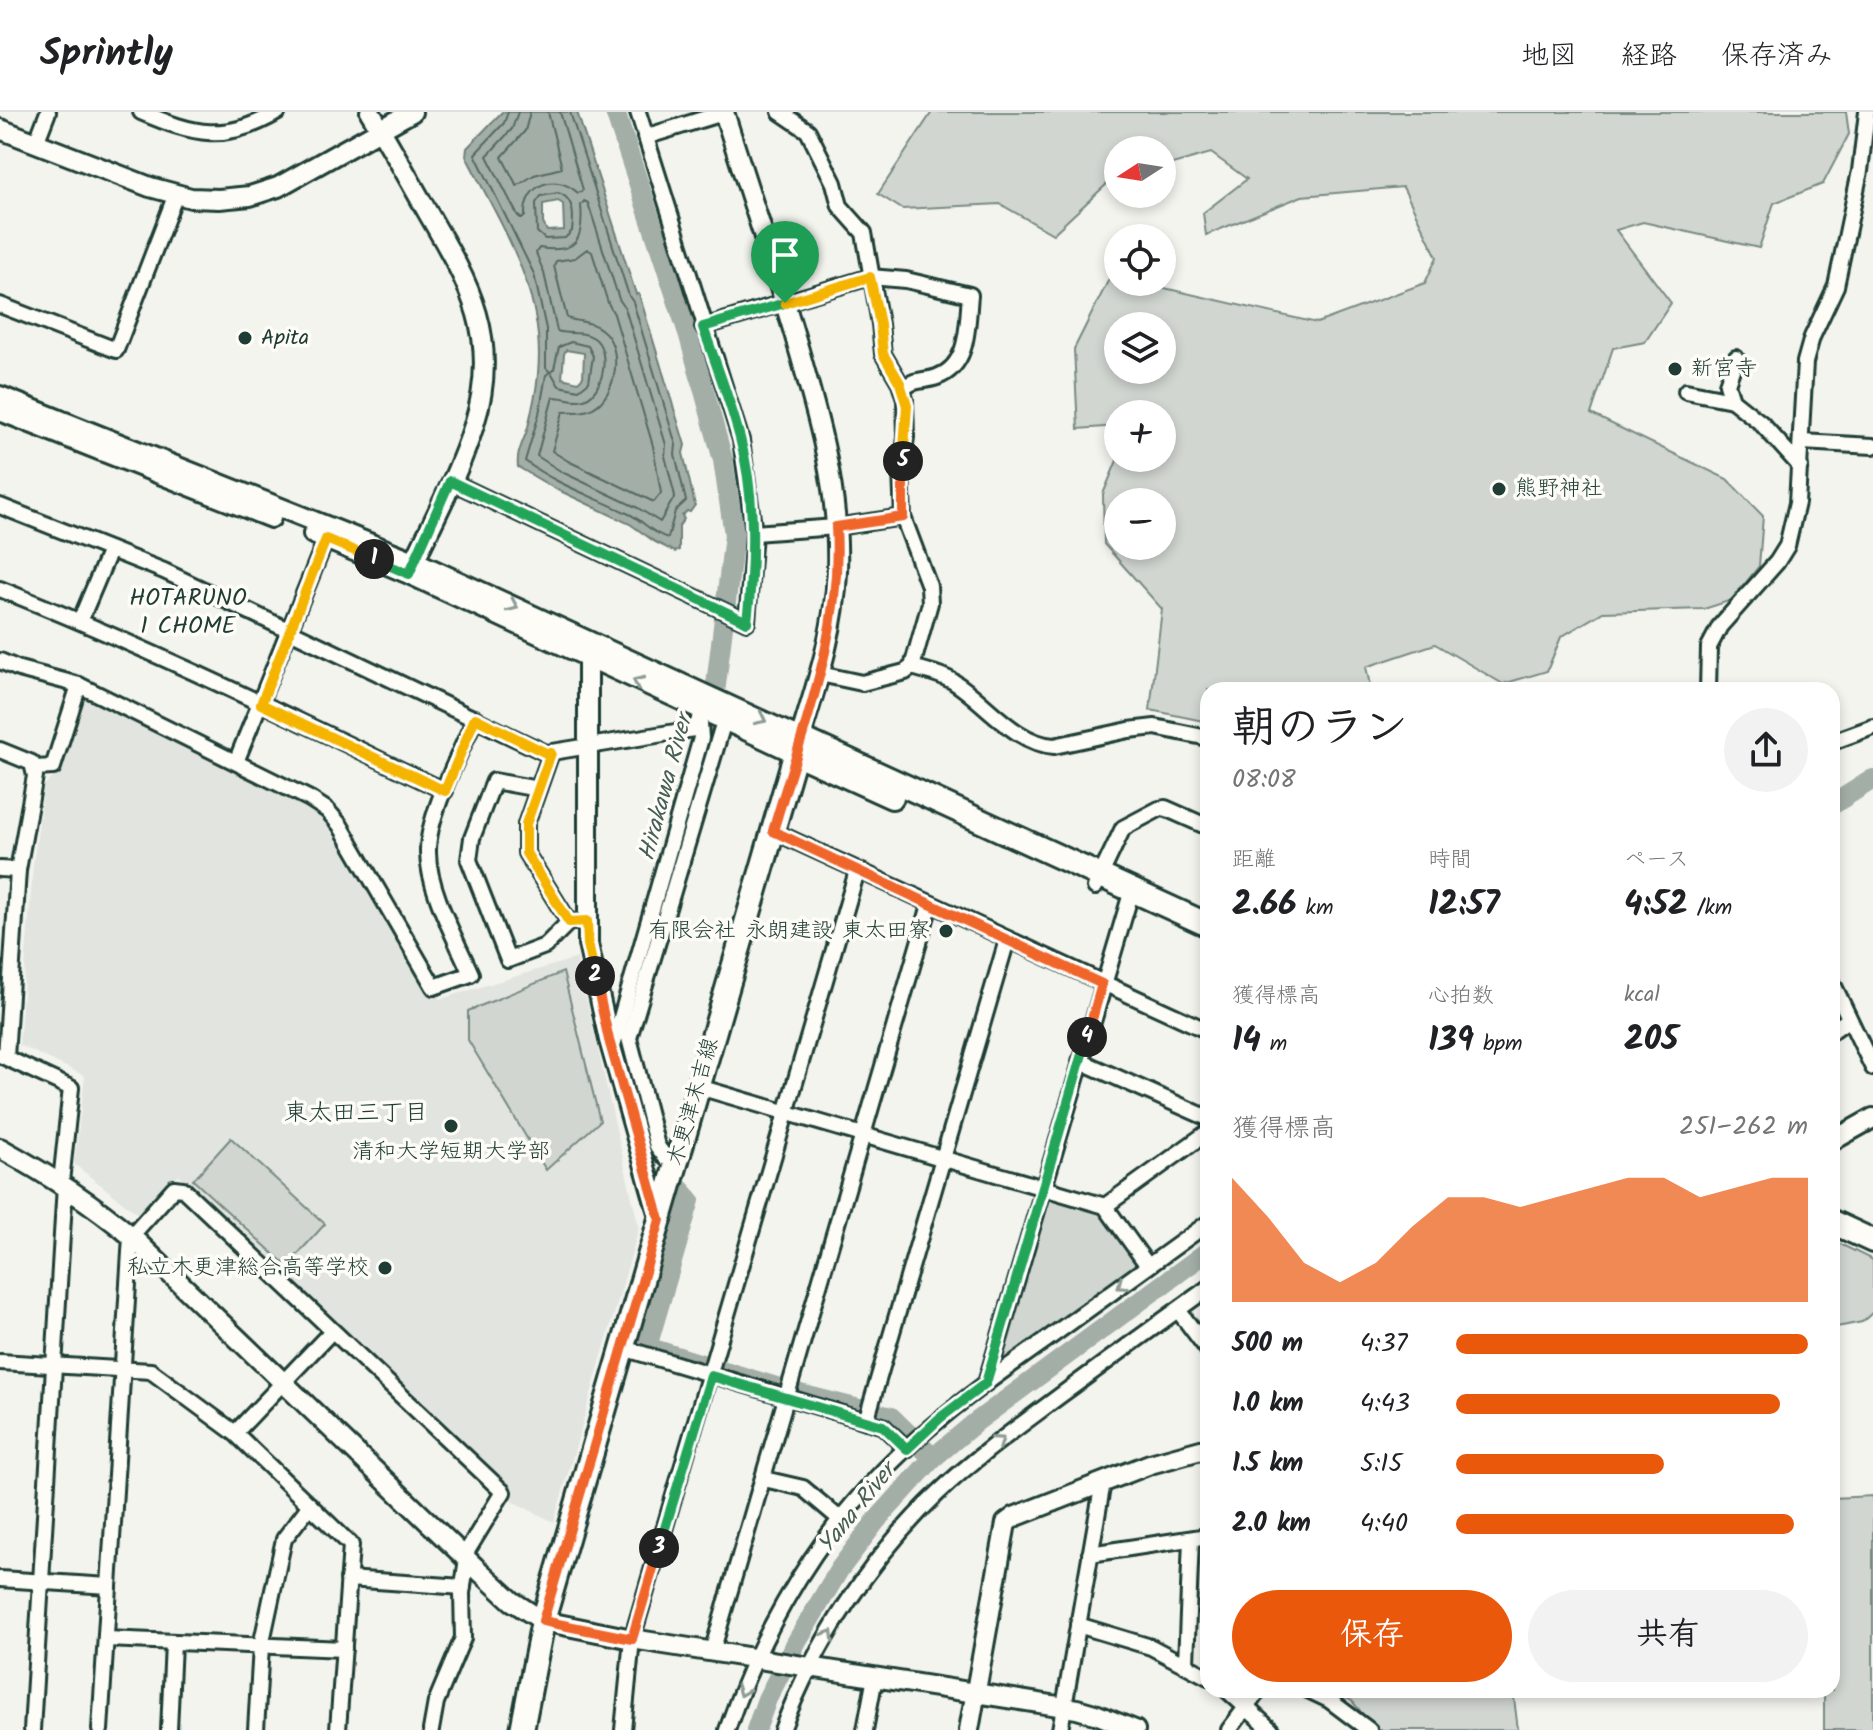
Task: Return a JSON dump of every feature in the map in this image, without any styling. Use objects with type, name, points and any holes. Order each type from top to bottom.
[{"type":"main road","name":"木更津末吉線","points":[[522,1730],[543,1621],[798,746]]},
{"type":"main road","points":[[798,746],[1098,881],[1200,934]]},
{"type":"main road","points":[[1130,896],[1200,922]]},
{"type":"main road","points":[[1840,1211],[1873,1226]]},
{"type":"main road","points":[[1840,1226],[1873,1241]]},
{"type":"street","points":[[36,143],[48,112]]},
{"type":"street","points":[[151,114],[179,128],[209,134],[243,129],[278,112]]},
{"type":"street","points":[[370,112],[463,272],[481,323],[486,364],[474,427],[412,568]]},
{"type":"street","points":[[0,129],[150,187],[176,194],[219,199],[250,196],[302,176],[412,112]]},
{"type":"street","points":[[450,481],[747,622],[754,533],[741,440],[638,112]]},
{"type":"street","points":[[0,411],[326,539],[412,568],[588,658],[798,746],[833,617],[837,573],[832,481],[822,427],[725,112],[645,137]]},
{"type":"street","points":[[780,112],[808,131],[834,183],[840,206],[864,233],[883,354],[907,406],[901,472],[903,517],[929,586],[930,603],[912,667],[905,672],[862,683],[820,674]]},
{"type":"street","points":[[1708,682],[1709,647],[1720,626],[1777,562],[1787,546],[1797,503],[1805,362],[1812,337],[1836,286],[1860,171],[1867,112]]},
{"type":"street","points":[[0,305],[116,350],[176,194]]},
{"type":"street","points":[[703,327],[870,277],[906,280],[970,295],[960,359],[935,378],[918,379],[902,390]]},
{"type":"street","points":[[1732,400],[1727,384],[1736,358]]},
{"type":"street","points":[[1686,391],[1732,400],[1761,423],[1800,466]]},
{"type":"street","points":[[0,396],[412,568],[712,712]]},
{"type":"street","points":[[1802,442],[1873,446]]},
{"type":"street","points":[[0,506],[164,571],[546,753],[694,729],[712,712]]},
{"type":"street","points":[[754,533],[836,527],[903,517]]},
{"type":"street","points":[[236,762],[326,539]]},
{"type":"street","points":[[80,621],[110,550]]},
{"type":"street","points":[[0,589],[80,621],[445,791]]},
{"type":"street","points":[[578,922],[588,747],[588,658]]},
{"type":"street","points":[[0,661],[79,685],[327,810],[340,825],[434,987],[471,974],[433,881],[428,853],[431,827],[475,718]]},
{"type":"street","points":[[912,667],[952,680],[1028,740],[1044,745],[1054,746],[1155,727],[1200,736]]},
{"type":"street","points":[[0,750],[27,760],[35,768],[53,767],[79,685]]},
{"type":"street","points":[[612,1049],[701,738],[712,712]]},
{"type":"street","points":[[677,1161],[666,1158],[657,1146],[629,1038],[712,712]]},
{"type":"street","points":[[1840,739],[1873,727]]},
{"type":"street","points":[[551,753],[526,824],[526,853],[578,922],[588,944],[612,1049],[660,1220]]},
{"type":"street","points":[[32,1730],[71,1088],[3,1056],[18,870],[35,768]]},
{"type":"street","points":[[538,789],[494,781],[472,838],[469,860],[508,960],[545,946],[578,922]]},
{"type":"street","points":[[1098,881],[1123,828],[1165,808],[1200,823]]},
{"type":"street","points":[[773,831],[1200,1027]]},
{"type":"street","points":[[0,869],[18,870]]},
{"type":"street","points":[[623,1730],[632,1639],[857,871]]},
{"type":"street","points":[[986,1383],[1130,896]]},
{"type":"street","points":[[712,1652],[930,905]]},
{"type":"street","points":[[868,1415],[1007,940]]},
{"type":"street","points":[[1840,999],[1873,1068]]},
{"type":"street","points":[[1840,1025],[1849,1019]]},
{"type":"street","points":[[1080,1061],[1200,1114]]},
{"type":"street","points":[[699,1087],[1105,1206],[1148,1266]]},
{"type":"street","points":[[1840,1137],[1873,1118]]},
{"type":"street","points":[[1105,1206],[1200,1138]]},
{"type":"street","points":[[0,1148],[63,1183],[131,1236],[512,1601],[543,1621],[632,1639],[1064,1707],[1098,1715],[1135,1730]]},
{"type":"street","points":[[100,1730],[131,1236],[174,1188],[183,1189],[503,1492],[466,1558],[463,1638],[436,1702],[431,1730]]},
{"type":"street","points":[[727,1730],[755,1659],[796,1586],[864,1491],[940,1418],[1200,1229]]},
{"type":"street","points":[[782,1730],[810,1668],[869,1574],[895,1539],[936,1495],[981,1454],[1200,1294]]},
{"type":"street","points":[[1178,1310],[1200,1339]]},
{"type":"street","points":[[235,1433],[332,1331]]},
{"type":"street","points":[[623,1348],[713,1369],[868,1415],[912,1444]]},
{"type":"street","points":[[0,1362],[151,1371],[235,1433],[351,1545],[338,1730]]},
{"type":"street","points":[[969,1730],[1006,1523],[1014,1517],[1150,1464],[1200,1450]]},
{"type":"street","points":[[764,1479],[803,1488],[841,1520]]},
{"type":"street","points":[[1060,1730],[1103,1482]]},
{"type":"street","points":[[256,1730],[261,1646],[284,1539],[310,1505]]},
{"type":"street","points":[[1090,1554],[1200,1537]]},
{"type":"street","points":[[1186,1663],[1191,1539]]},
{"type":"street","points":[[0,1579],[109,1586]]},
{"type":"street","points":[[348,1579],[463,1587]]},
{"type":"street","points":[[1078,1625],[1151,1647],[1200,1672]]},
{"type":"street","points":[[106,1639],[344,1649]]},
{"type":"street","points":[[169,1730],[173,1643]]},
{"type":"street","points":[[865,1730],[875,1677]]},
{"type":"street","points":[[1236,1698],[1271,1730]]},
{"type":"street","points":[[1229,1730],[1254,1698]]},
{"type":"street","points":[[1325,1698],[1369,1730]]},
{"type":"shaded area","points":[[932,112],[1846,112],[1849,134],[1823,184],[1774,203],[1759,248],[1643,222],[1616,230],[1671,303],[1645,342],[1613,348],[1591,414],[1727,479],[1763,516],[1759,566],[1732,600],[1704,609],[1603,612],[1561,637],[1547,671],[1510,682],[1500,682],[1435,644],[1366,667],[1369,682],[1200,682],[1200,720],[1150,710],[1162,609],[1118,560],[1176,560],[1176,488],[1106,488],[1112,472],[1176,472],[1176,400],[1104,400],[1104,427],[1078,429],[1074,349],[1104,289],[1104,296],[1176,296],[1176,291],[1317,323],[1425,283],[1437,257],[1403,187],[1302,196],[1206,235],[1203,213],[1247,179],[1211,153],[1176,163],[1176,136],[1104,136],[1104,187],[1053,234],[1000,204],[902,209],[878,194]]},
{"type":"shaded area","points":[[85,699],[319,813],[440,999],[577,958],[639,1228],[554,1522],[509,1500],[504,1484],[179,1175],[139,1215],[74,1164],[85,1076],[19,1045],[33,865],[44,785],[62,770]]},
{"type":"shaded area","points":[[563,972],[600,1121],[546,1170],[468,1040],[468,1011]]},
{"type":"shaded area","points":[[231,1138],[325,1224],[287,1266],[193,1180]]},
{"type":"shaded area","points":[[1051,1198],[1101,1212],[1141,1262],[1139,1267],[1006,1362],[1003,1360]]},
{"type":"shaded area","points":[[1840,1244],[1873,1260],[1873,1312],[1862,1322],[1840,1326]]},
{"type":"shaded area","points":[[1873,1496],[1873,1730],[1824,1730],[1824,1698],[1840,1698],[1840,1498]]},
{"type":"shaded area","points":[[1346,1698],[1514,1698],[1518,1730],[1376,1730]]},
{"type":"water","points":[[502,112],[577,112],[636,294],[639,294],[685,445],[683,453],[695,505],[682,516],[679,550],[675,552],[655,542],[630,524],[518,467],[519,451],[528,427],[537,380],[539,343],[535,315],[518,260],[466,156],[467,148]],"holes":[[[558,201],[563,204],[564,230],[547,231],[543,223],[543,204]],[[566,350],[584,353],[583,377],[578,382],[562,378]]]},
{"type":"waterway","name":"Hirakawa River","points":[[615,112],[689,336],[723,460],[734,535],[710,735],[651,941]]},
{"type":"waterway","name":"Yana River","points":[[1840,800],[1873,779]]},
{"type":"waterway","name":"Hirakawa River","points":[[680,1189],[690,1200],[647,1347],[796,1393],[891,1417],[933,1458]]},
{"type":"waterway","name":"Yana River","points":[[756,1730],[767,1699],[797,1641],[839,1570],[876,1521],[933,1458],[976,1422],[1200,1257]]},
{"type":"place","name":"Apita","points":[[245,338]]},
{"type":"place","name":"新宮寺","points":[[1675,369]]},
{"type":"place","name":"熊野神社","points":[[1499,489]]},
{"type":"place","name":"有限会社 永朗建設 東太田寮","points":[[946,931]]},
{"type":"place","name":"清和大学短期大学部","points":[[451,1126]]},
{"type":"place","name":"私立木更津総合高等学校","points":[[385,1268]]},
{"type":"district","name":"HOTARUNO 1 CHOME","points":[[188,612]]},
{"type":"district","name":"東太田三丁目","points":[[356,1113]]},
{"type":"route","points":[[870,277],[883,354],[900,383],[907,406],[901,472],[903,517],[836,527],[836,596],[827,648],[773,831],[1102,984],[986,1383],[940,1418],[907,1449],[883,1426],[711,1376],[632,1639],[543,1621],[660,1220],[609,1040],[588,944],[587,921],[569,922],[526,853],[526,824],[551,753],[475,718],[445,791],[261,704],[326,539],[409,574],[450,481],[747,622],[754,533],[741,440],[703,327],[785,303],[870,277]]}]
